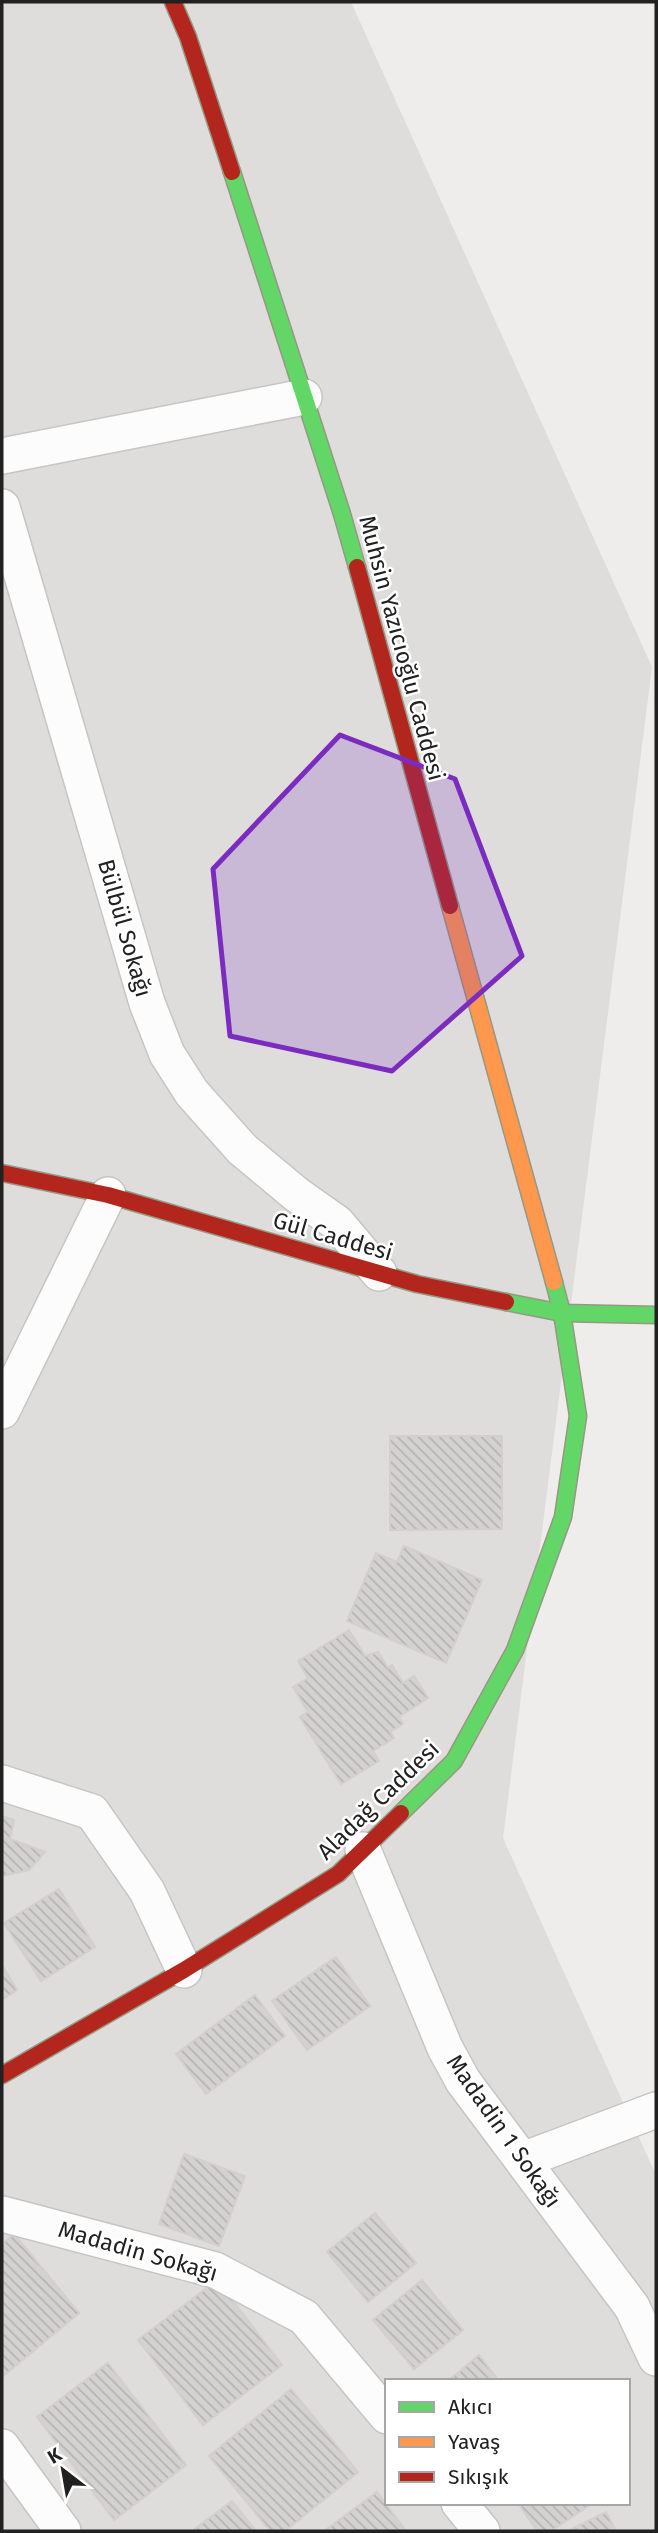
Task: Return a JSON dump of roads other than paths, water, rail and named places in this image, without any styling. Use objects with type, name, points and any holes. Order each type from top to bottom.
[{"type":"street","name":"Muhsin Yazıcıoğlu Caddesi","points":[[173,2],[188,37],[342,514],[562,1313]]},
{"type":"street","points":[[2,456],[304,397]]},
{"type":"street","name":"Bülbül Sokağı","points":[[2,507],[147,1003],[167,1054],[192,1093],[242,1149],[296,1194],[337,1223],[379,1273]]},
{"type":"street","name":"Gül Caddesi","points":[[2,1173],[108,1195],[417,1284],[562,1313],[656,1315]]},
{"type":"street","points":[[2,1411],[108,1195]]},
{"type":"street","name":"Aladağ Caddesi","points":[[2,2075],[184,1970],[338,1874],[454,1761],[515,1650],[563,1517],[578,1416],[562,1313]]},
{"type":"street","points":[[2,1783],[92,1812],[147,1891],[184,1970]]},
{"type":"street","name":"Madadin 1 Sokağı","points":[[363,1850],[445,2048],[463,2081],[632,2307],[656,2358]]},
{"type":"street","points":[[523,2160],[656,2110]]},
{"type":"street","name":"Madadin Sokağı","points":[[2,2214],[215,2270],[304,2317],[385,2414]]},
{"type":"street","points":[[4,2453],[63,2531]]},
{"type":"street","points":[[461,2505],[482,2531]]}]
